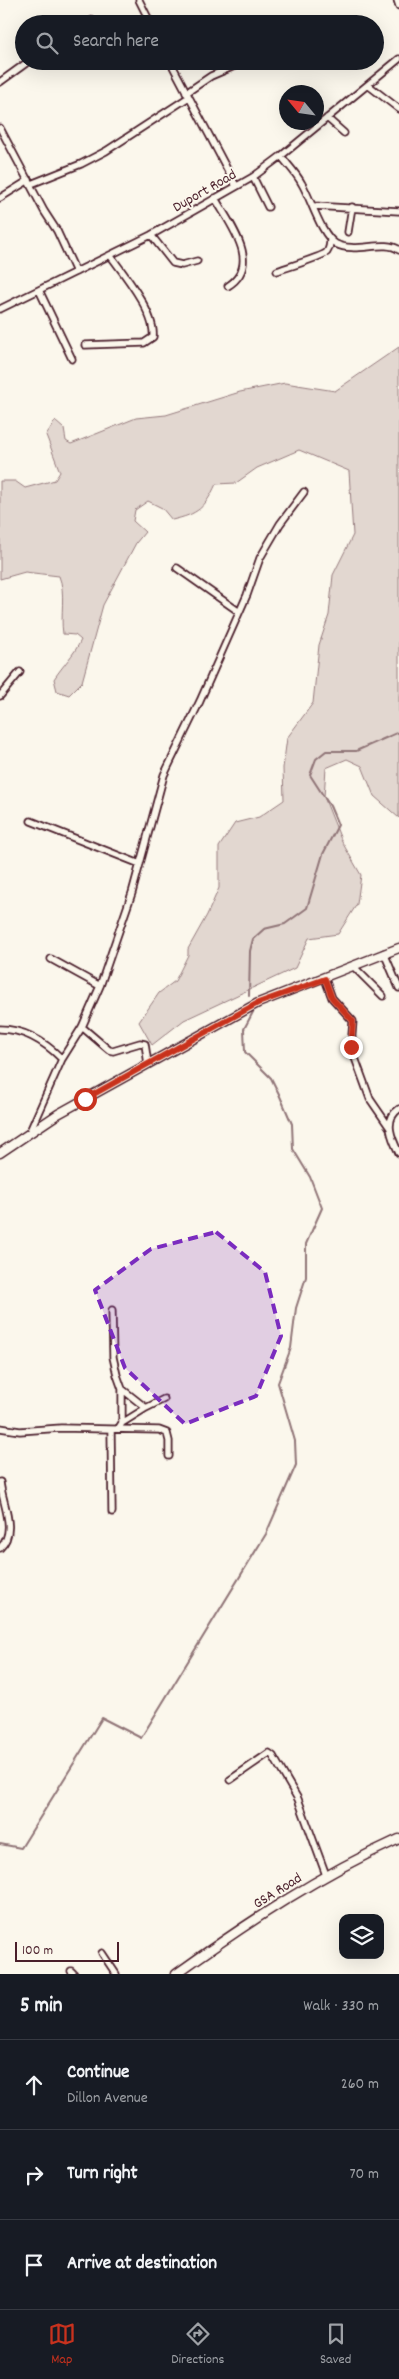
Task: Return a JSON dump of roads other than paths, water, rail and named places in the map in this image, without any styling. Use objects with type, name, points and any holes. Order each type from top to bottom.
[{"type":"street","points":[[139,0],[146,15]]},
{"type":"street","points":[[396,0],[399,6]]},
{"type":"street","name":"Duport Road","points":[[0,309],[151,234],[253,177],[399,59]]},
{"type":"street","points":[[0,82],[17,70]]},
{"type":"street","points":[[174,70],[236,186]]},
{"type":"street","points":[[0,198],[30,182],[81,164],[106,151],[187,95],[211,76],[225,70]]},
{"type":"street","points":[[368,85],[399,109]]},
{"type":"street","points":[[327,118],[344,132]]},
{"type":"street","points":[[0,128],[76,272]]},
{"type":"street","points":[[281,156],[301,181],[330,240],[346,247],[374,248],[387,246],[399,250]]},
{"type":"street","points":[[253,177],[268,207]]},
{"type":"street","points":[[216,198],[237,236],[243,256],[242,269],[238,280],[228,286]]},
{"type":"street","points":[[314,206],[399,211]]},
{"type":"street","points":[[348,232],[352,207]]},
{"type":"street","points":[[151,234],[173,263],[182,265],[197,261]]},
{"type":"street","points":[[277,270],[312,257],[321,257],[328,251],[330,240]]},
{"type":"street","points":[[85,345],[144,343],[153,337],[149,318],[139,298],[110,255]]},
{"type":"street","points":[[39,290],[72,359]]},
{"type":"street","points":[[30,1131],[62,1059],[82,1027],[100,986],[140,864],[164,775],[194,715],[238,611],[247,595],[260,558],[280,524],[304,492]]},
{"type":"street","points":[[177,568],[238,611]]},
{"type":"street","points":[[0,696],[20,672]]},
{"type":"street","points":[[31,821],[140,864]]},
{"type":"street","points":[[0,1153],[30,1131],[258,1003],[325,979],[399,948]]},
{"type":"street","points":[[384,953],[399,988]]},
{"type":"street","points":[[51,959],[100,986]]},
{"type":"street","points":[[353,966],[383,996]]},
{"type":"street","points":[[325,979],[332,998],[353,1021],[351,1047],[354,1056],[370,1099],[390,1128],[399,1153]]},
{"type":"street","points":[[82,1027],[109,1050],[113,1051],[140,1043],[145,1044],[148,1064]]},
{"type":"street","points":[[0,1029],[20,1031],[42,1041],[62,1059]]},
{"type":"street","points":[[390,1128],[392,1117],[399,1109]]},
{"type":"street","points":[[112,1310],[114,1357],[122,1388],[122,1423]]},
{"type":"street","points":[[122,1388],[146,1408]]},
{"type":"street","points":[[114,1429],[146,1408],[164,1399]]},
{"type":"street","points":[[0,1428],[20,1431],[61,1428],[164,1430],[169,1441],[169,1456]]},
{"type":"street","points":[[112,1512],[114,1429]]},
{"type":"street","points":[[0,1482],[9,1525],[8,1537],[0,1548]]},
{"type":"street","points":[[230,1780],[269,1753],[273,1756],[298,1799],[326,1875]]},
{"type":"street","name":"GSA Road","points":[[176,1974],[231,1935],[326,1875],[399,1839]]},
{"type":"street","points":[[102,1953],[116,1974]]},
{"type":"waterway","points":[[249,996],[250,951],[253,939],[264,929],[285,924],[307,908],[323,854],[338,825],[330,806],[310,775],[316,759],[326,751],[356,751],[399,732]]},
{"type":"waterway","points":[[0,1844],[21,1848],[102,1718],[141,1738],[266,1534],[296,1465],[295,1441],[278,1383],[291,1348],[296,1308],[306,1277],[306,1244],[322,1208],[310,1177],[293,1149],[292,1124],[279,1094],[271,1078],[245,1052],[244,1029],[253,1012]]}]
